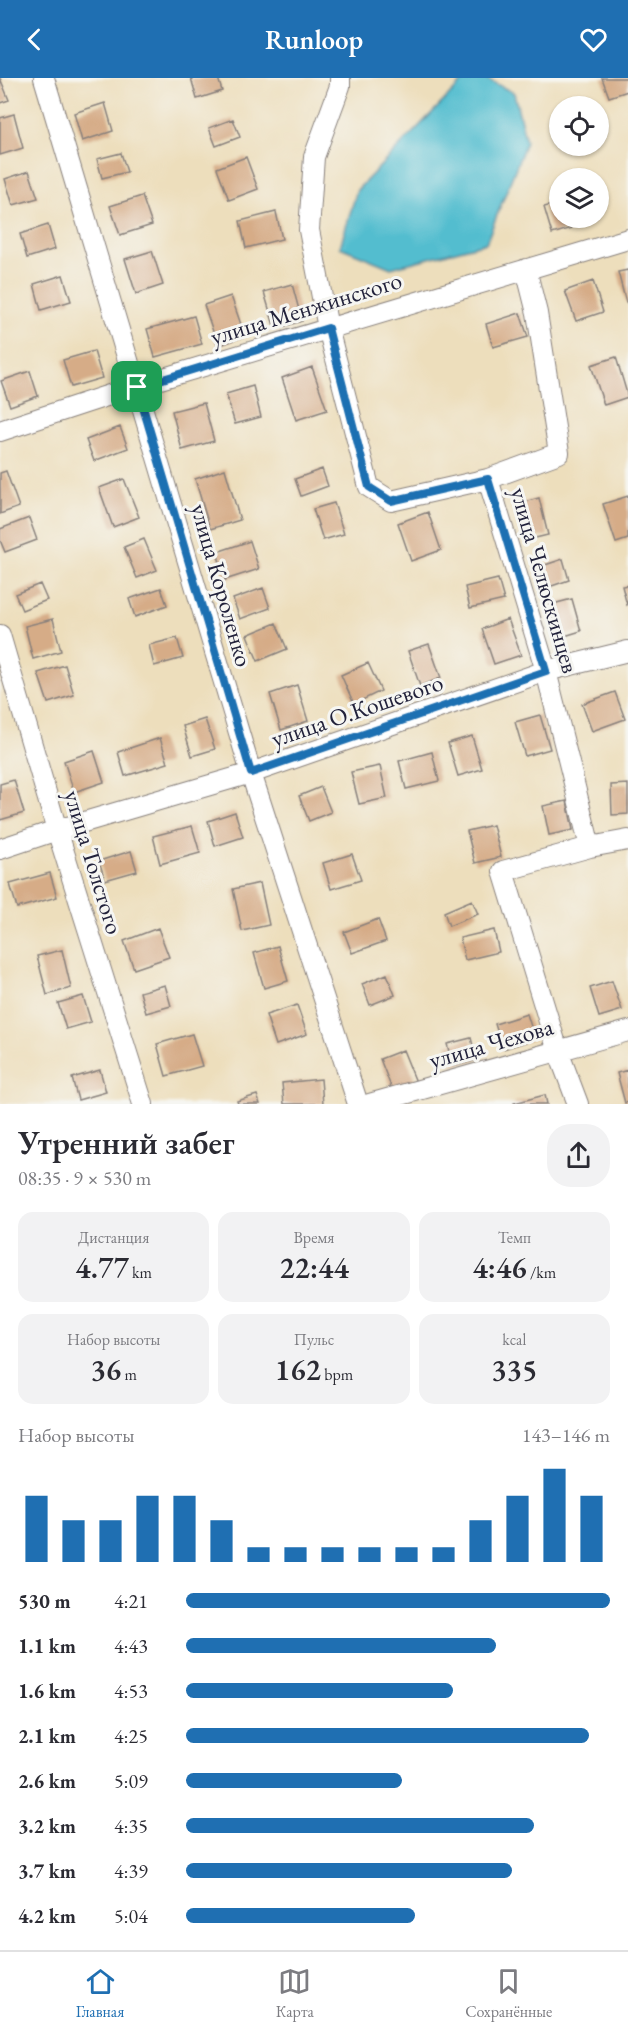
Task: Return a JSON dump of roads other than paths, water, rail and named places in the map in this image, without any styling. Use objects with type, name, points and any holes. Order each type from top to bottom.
[{"type":"street","name":"улица Короленко","points":[[44,78],[251,773],[358,1104]]},
{"type":"street","points":[[340,78],[340,86],[314,157],[309,230],[328,328],[369,487],[391,501],[488,479]]},
{"type":"street","name":"улица Менжинского","points":[[0,431],[328,328],[628,239]]},
{"type":"street","name":"улица Челюскинцев","points":[[526,269],[537,313],[560,453],[488,479],[546,671],[590,847]]},
{"type":"street","name":"улица Толстого","points":[[0,635],[57,830],[142,1104]]},
{"type":"street","name":"улица О.Кошевого","points":[[0,849],[251,773],[546,671],[628,651]]},
{"type":"street","points":[[578,1104],[558,1051],[503,871],[590,847],[628,840]]},
{"type":"street","name":"улица Чехова","points":[[369,1104],[628,1031]]},
{"type":"water","points":[[466,78],[485,78],[514,93],[526,142],[486,243],[391,268],[340,247],[357,190]]}]
